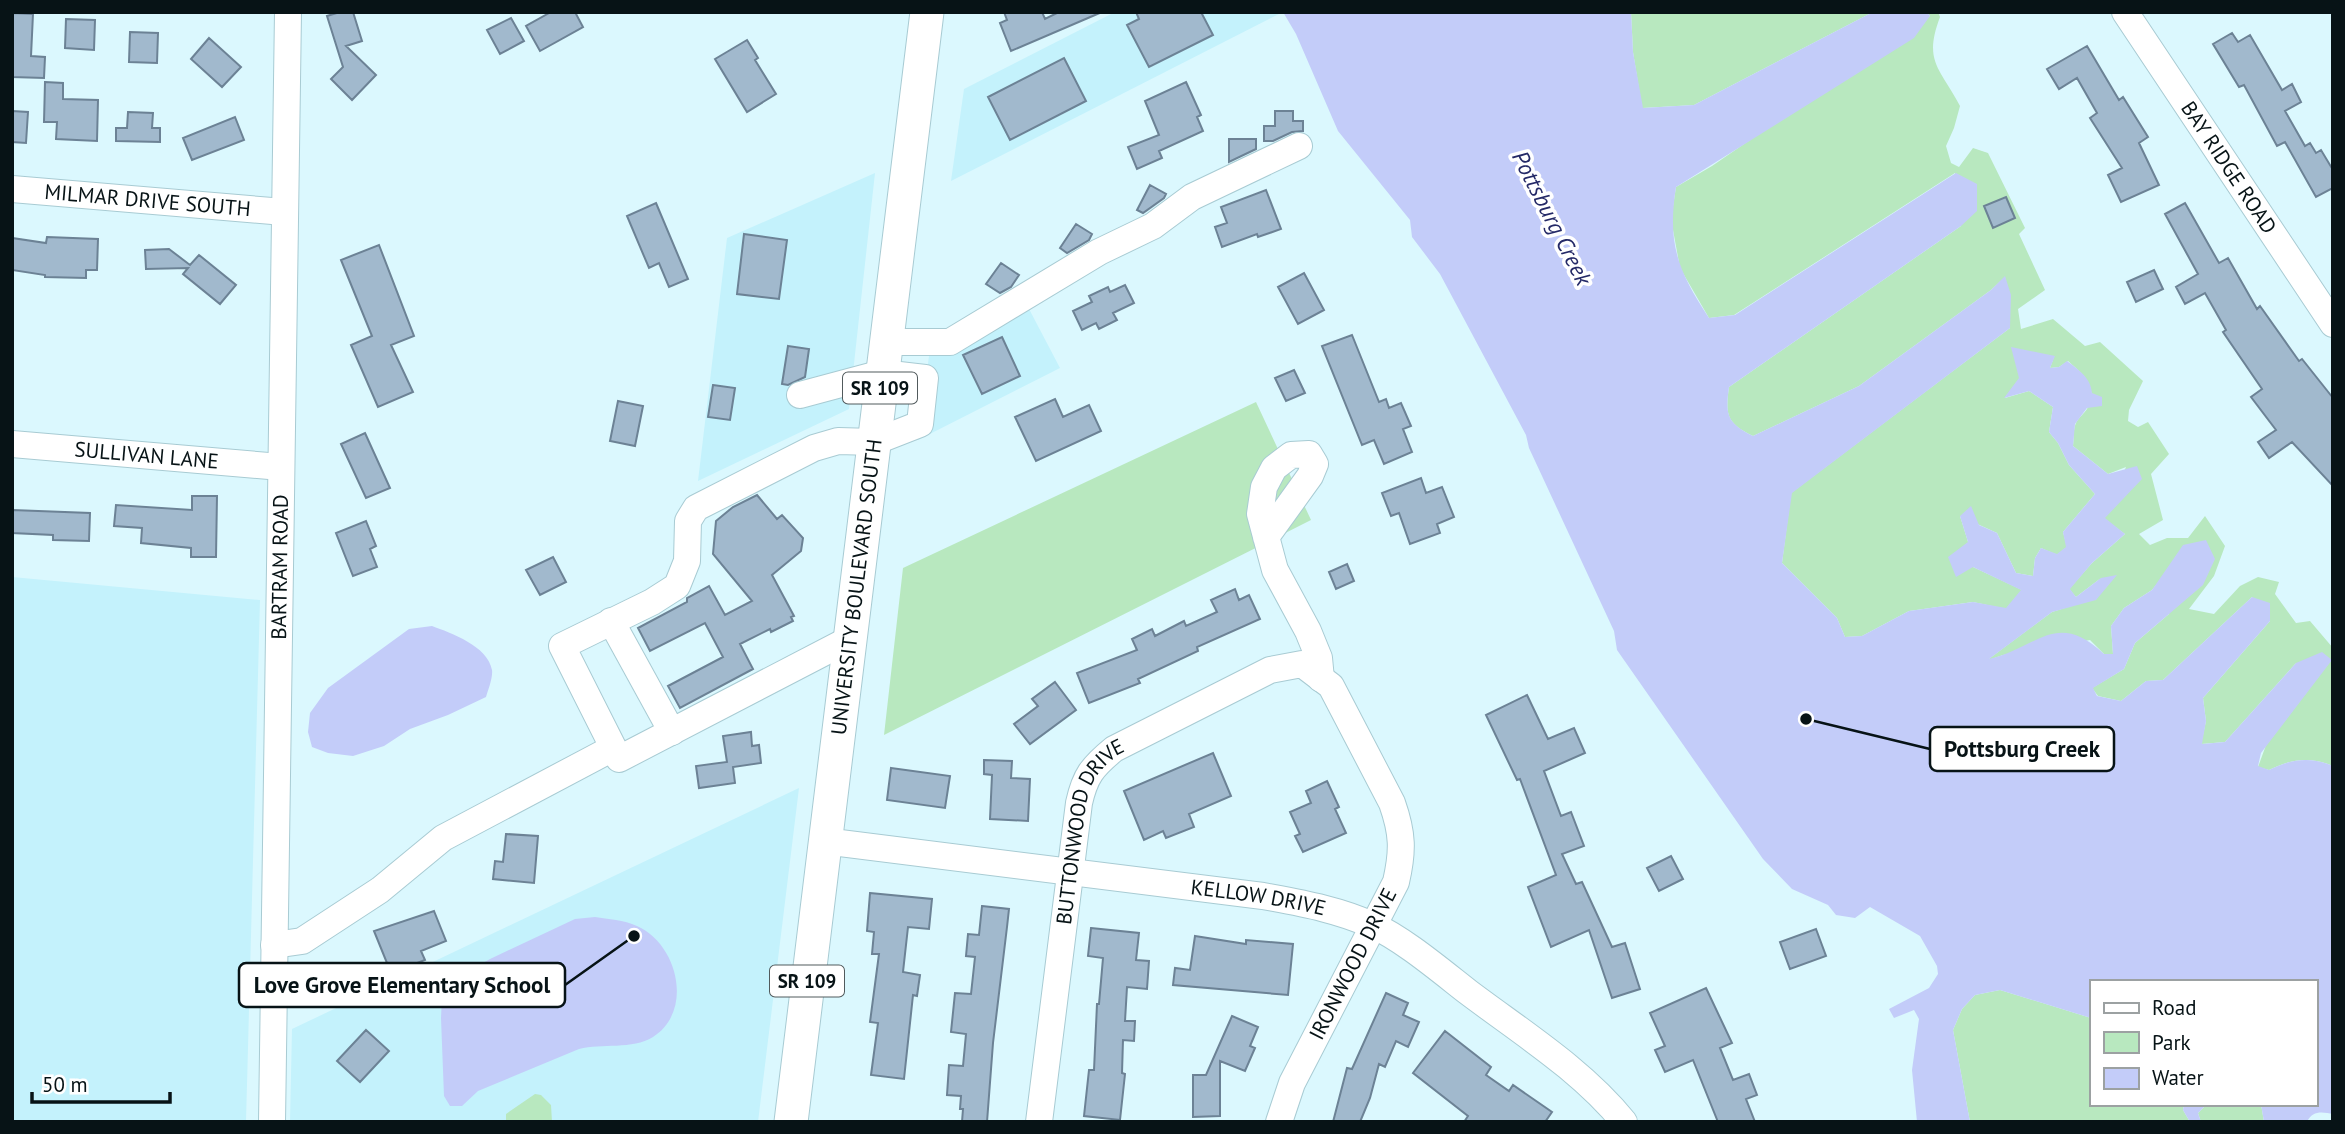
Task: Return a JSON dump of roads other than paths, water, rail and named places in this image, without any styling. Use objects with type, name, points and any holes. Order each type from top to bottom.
[{"type":"main road","name":"UNIVERSITY BOULEVARD SOUTH","points":[[791,1122],[927,12]]},
{"type":"street","name":"BARTRAM ROAD","points":[[272,1122],[288,12]]},
{"type":"street","name":"BAY RIDGE ROAD","points":[[2125,12],[2333,324]]},
{"type":"street","points":[[800,395],[884,357],[950,342],[1099,252],[1153,226],[1192,197],[1299,146]]},
{"type":"street","name":"MILMAR DRIVE SOUTH","points":[[12,189],[284,212]]},
{"type":"street","points":[[848,640],[619,759],[562,646],[652,602],[677,586],[687,561],[688,521],[696,508],[814,448],[838,441],[874,442],[920,424],[925,377],[884,357]]},
{"type":"street","name":"SULLIVAN LANE","points":[[12,444],[281,467]]},
{"type":"street","points":[[1266,537],[1275,570],[1320,658],[1312,672]]},
{"type":"street","points":[[611,621],[671,732]]},
{"type":"street","name":"BUTTONWOOD DRIVE","points":[[1039,1122],[1084,781],[1096,764],[1114,749],[1270,670],[1312,672]]},
{"type":"street","name":"IRONWOOD DRIVE","points":[[1279,1122],[1292,1083],[1396,882],[1402,852],[1400,824],[1392,803],[1331,686],[1312,672]]},
{"type":"street","points":[[274,945],[302,941],[380,891],[443,838],[613,748]]},
{"type":"street","name":"KELLOW DRIVE","points":[[824,841],[1263,896],[1325,908],[1374,925],[1422,957],[1562,1064],[1613,1118]]},
{"type":"water","points":[[1283,12],[1631,12],[1633,52],[1643,108],[1694,105],[1873,12],[1927,12],[1930,16],[1914,38],[1676,187],[1674,241],[1683,271],[1709,318],[1735,315],[1956,173],[1977,184],[1977,211],[1961,226],[1729,387],[1727,405],[1730,417],[1738,427],[1753,436],[1859,386],[1991,290],[2005,276],[2011,295],[2010,328],[1792,493],[1782,563],[1837,618],[1845,637],[1862,636],[1909,611],[1973,602],[2006,608],[2021,590],[1973,567],[1956,577],[1948,557],[1968,542],[1960,516],[1971,506],[1979,525],[1997,533],[2016,573],[2033,576],[2035,558],[2041,548],[2057,554],[2066,547],[2063,532],[2095,494],[2069,465],[2049,432],[2053,407],[2029,391],[2004,398],[2019,378],[2011,347],[2055,356],[2050,368],[2059,367],[2067,361],[2084,375],[2092,393],[2102,397],[2102,406],[2087,408],[2075,424],[2073,446],[2108,474],[2137,466],[2142,479],[2105,518],[2125,534],[2092,563],[2070,589],[2076,597],[2101,578],[2117,575],[2096,600],[2052,612],[1989,659],[2059,633],[2073,634],[2104,654],[2113,654],[2111,626],[2124,608],[2152,590],[2183,545],[2206,540],[2215,559],[2203,585],[2135,643],[2124,669],[2093,688],[2097,696],[2121,701],[2146,681],[2163,680],[2252,597],[2270,603],[2270,621],[2203,698],[2206,721],[2202,744],[2225,742],[2296,663],[2322,652],[2332,660],[2261,753],[2258,766],[2269,770],[2285,763],[2308,760],[2333,766],[2333,1114],[2315,1114],[2307,1122],[2264,1122],[2261,1106],[2317,1106],[2317,980],[2090,980],[2090,1018],[2000,990],[1975,995],[1962,1009],[1953,1030],[1970,1122],[1917,1122],[1912,1070],[1919,1019],[1914,1010],[1894,1018],[1889,1009],[1929,988],[1938,974],[1937,966],[1920,936],[1870,907],[1855,918],[1836,915],[1828,905],[1792,889],[1763,859],[1617,650],[1614,631],[1529,448],[1526,435],[1440,274],[1412,237],[1410,220],[1338,131],[1296,34]]},
{"type":"water","points":[[432,626],[468,642],[484,654],[492,670],[486,697],[410,729],[384,746],[353,756],[328,753],[312,747],[308,732],[310,713],[328,688],[409,629]]},
{"type":"water","points":[[595,917],[637,926],[663,947],[676,978],[677,995],[674,1011],[666,1026],[653,1037],[636,1044],[579,1049],[478,1091],[462,1106],[450,1106],[444,1096],[441,1018],[442,996],[453,980],[490,959],[575,919]]},
{"type":"water","points":[[2184,1106],[2221,1106],[2204,1107],[2198,1113],[2201,1122],[2190,1122]]},
{"type":"place","name":"Pottsburg Creek","points":[[1806,719]]},
{"type":"place","name":"Love Grove Elementary School","points":[[634,936]]}]
